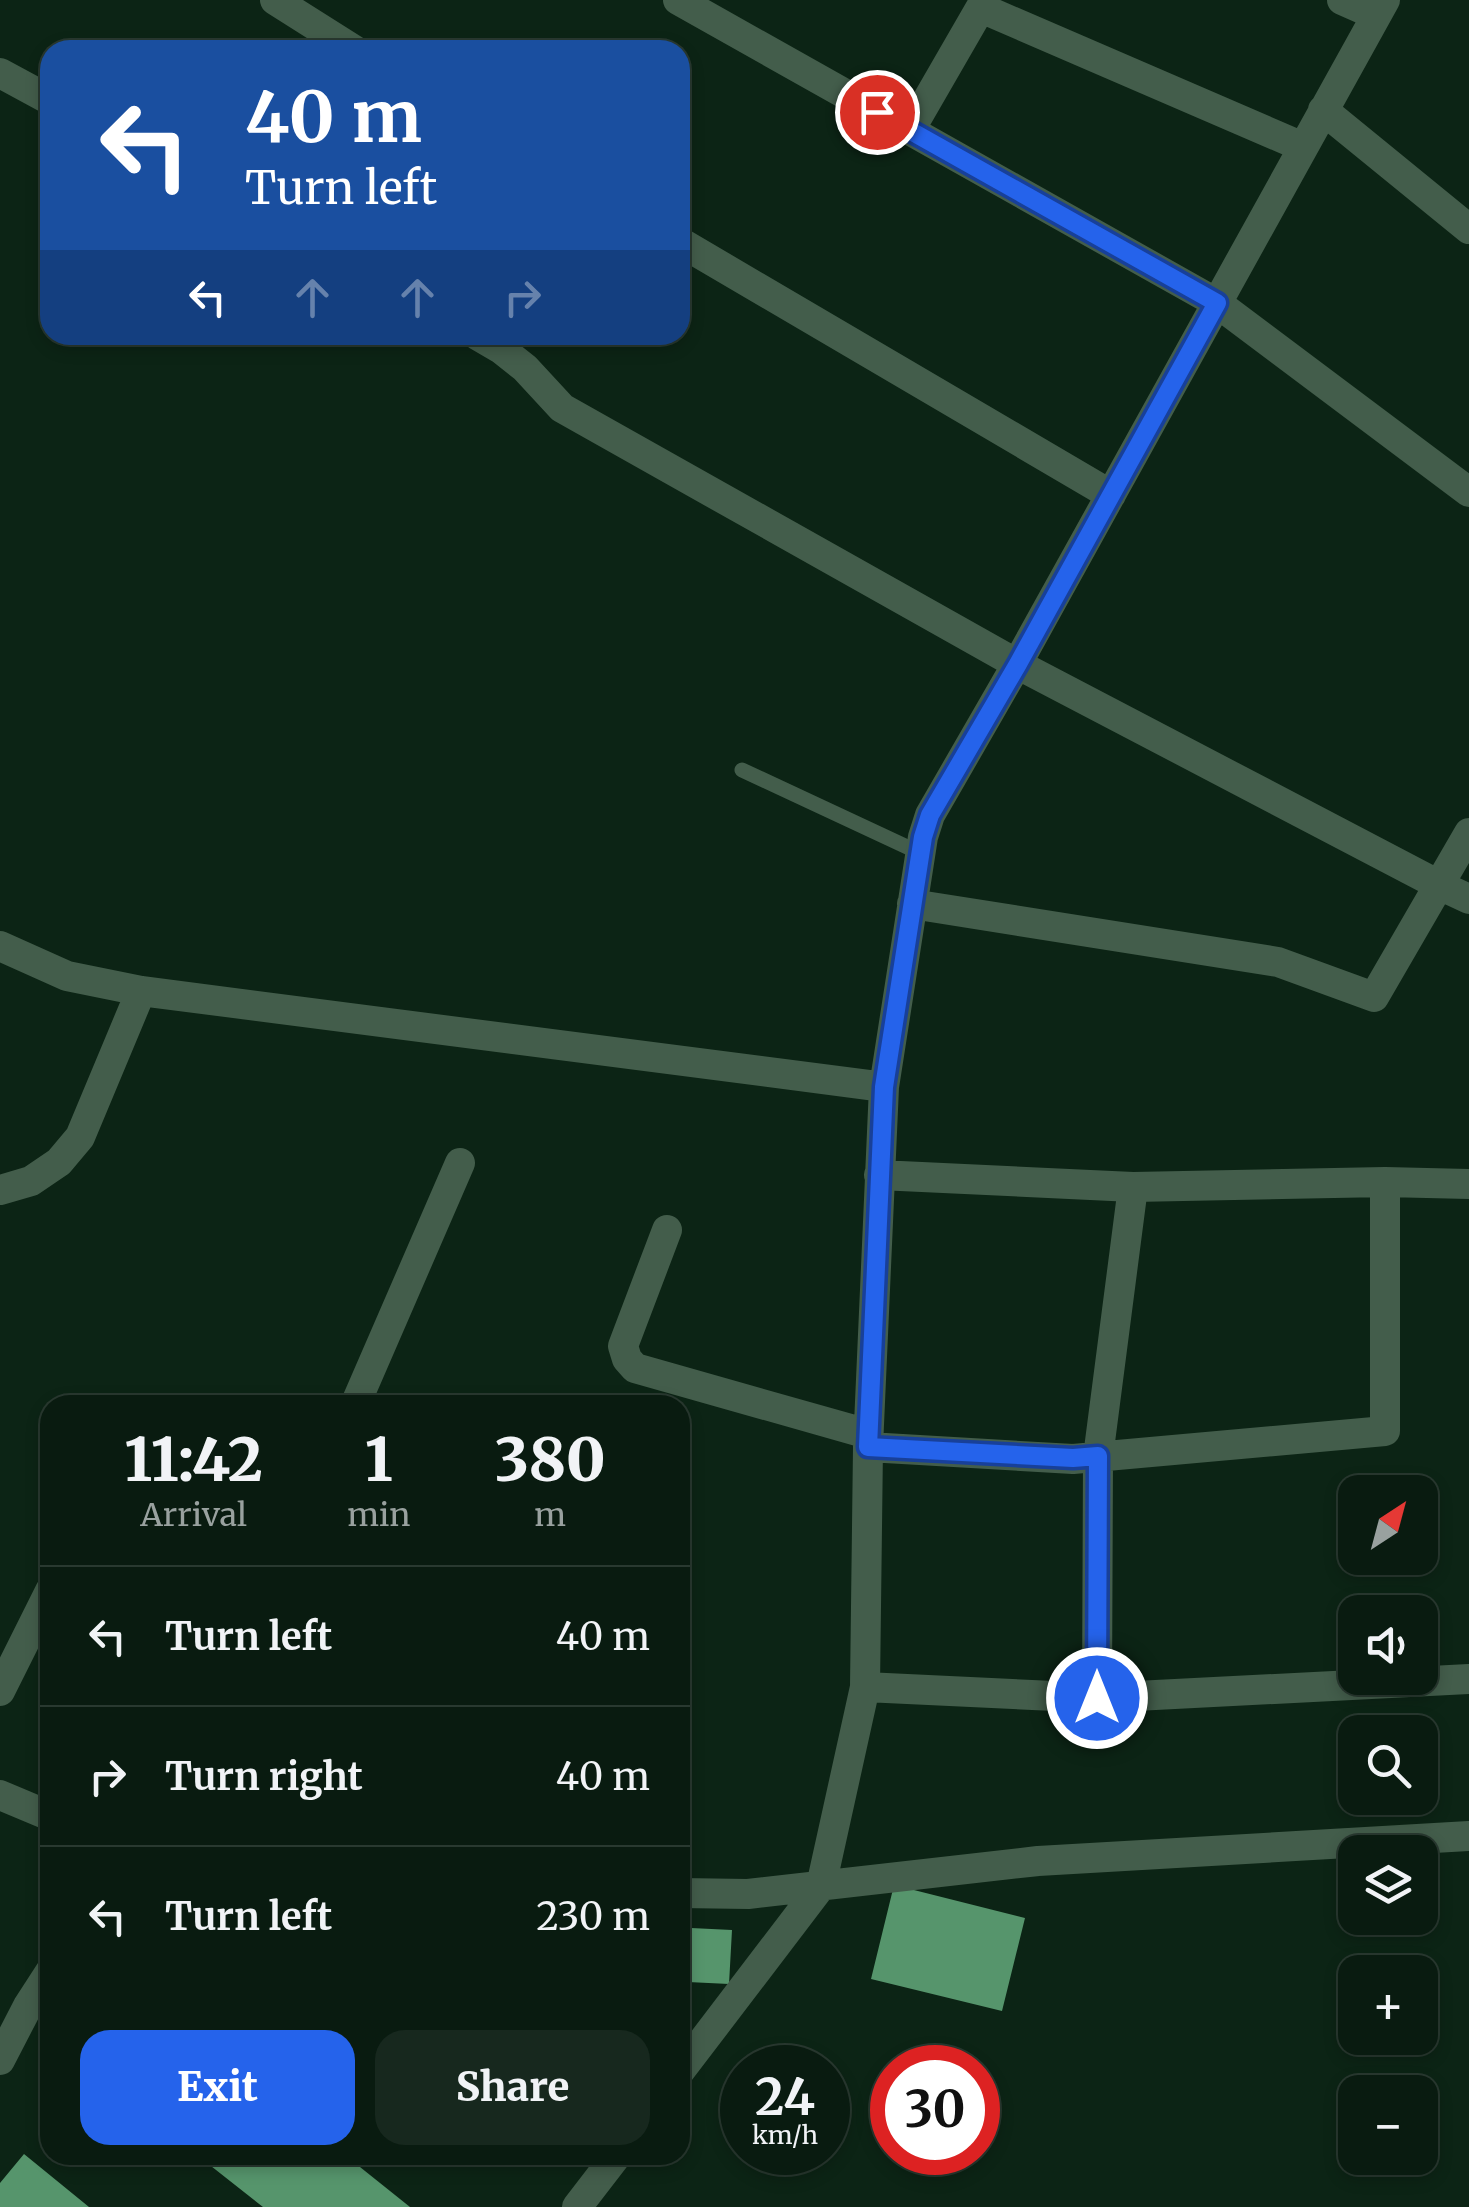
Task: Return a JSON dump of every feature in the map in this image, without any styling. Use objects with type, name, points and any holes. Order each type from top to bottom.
[{"type":"street","points":[[275,0],[338,40]]},
{"type":"street","points":[[678,0],[1217,303],[1469,492]]},
{"type":"street","points":[[690,2059],[821,1886],[866,1688],[868,1441],[884,1087],[920,853],[930,815],[1018,664],[1380,8],[1342,0]]},
{"type":"street","points":[[910,130],[983,4],[1303,147]]},
{"type":"street","points":[[0,73],[40,95]]},
{"type":"street","points":[[1323,110],[1469,228]]},
{"type":"street","points":[[690,248],[1111,495]]},
{"type":"street","points":[[500,345],[562,408],[1018,664],[1469,899]]},
{"type":"street","points":[[912,904],[1278,962],[1374,997],[1469,834]]},
{"type":"street","points":[[0,946],[67,976],[140,991],[884,1087]]},
{"type":"street","points":[[0,1190],[31,1181],[59,1162],[80,1137],[140,991]]},
{"type":"street","points":[[360,1395],[460,1163]]},
{"type":"street","points":[[879,1175],[1133,1187],[1469,1184]]},
{"type":"street","points":[[667,1230],[623,1346],[635,1368],[868,1441],[1073,1458],[1385,1431],[1386,1182]]},
{"type":"street","points":[[1097,1698],[1098,1456],[1133,1187]]},
{"type":"street","points":[[0,1691],[40,1611]]},
{"type":"street","points":[[866,1688],[1097,1698],[1469,1679]]},
{"type":"street","points":[[0,1795],[40,1812]]},
{"type":"street","points":[[690,1893],[748,1894],[1038,1861],[1469,1836]]},
{"type":"street","points":[[0,2060],[40,1987]]},
{"type":"street","points":[[577,2207],[608,2165]]},
{"type":"lane","points":[[742,770],[920,853]]},
{"type":"building","points":[[894,1885],[1025,1918],[1002,2011],[871,1979]]},
{"type":"building","points":[[691,1928],[732,1930],[729,1984],[690,1982]]},
{"type":"building","points":[[24,2154],[89,2207],[0,2207],[0,2183]]},
{"type":"building","points":[[210,2165],[358,2165],[410,2207],[263,2207]]},
{"type":"route","points":[[877,112],[1217,303],[930,815],[923,837],[884,1087],[868,1447],[1098,1456],[1097,1698]]}]
